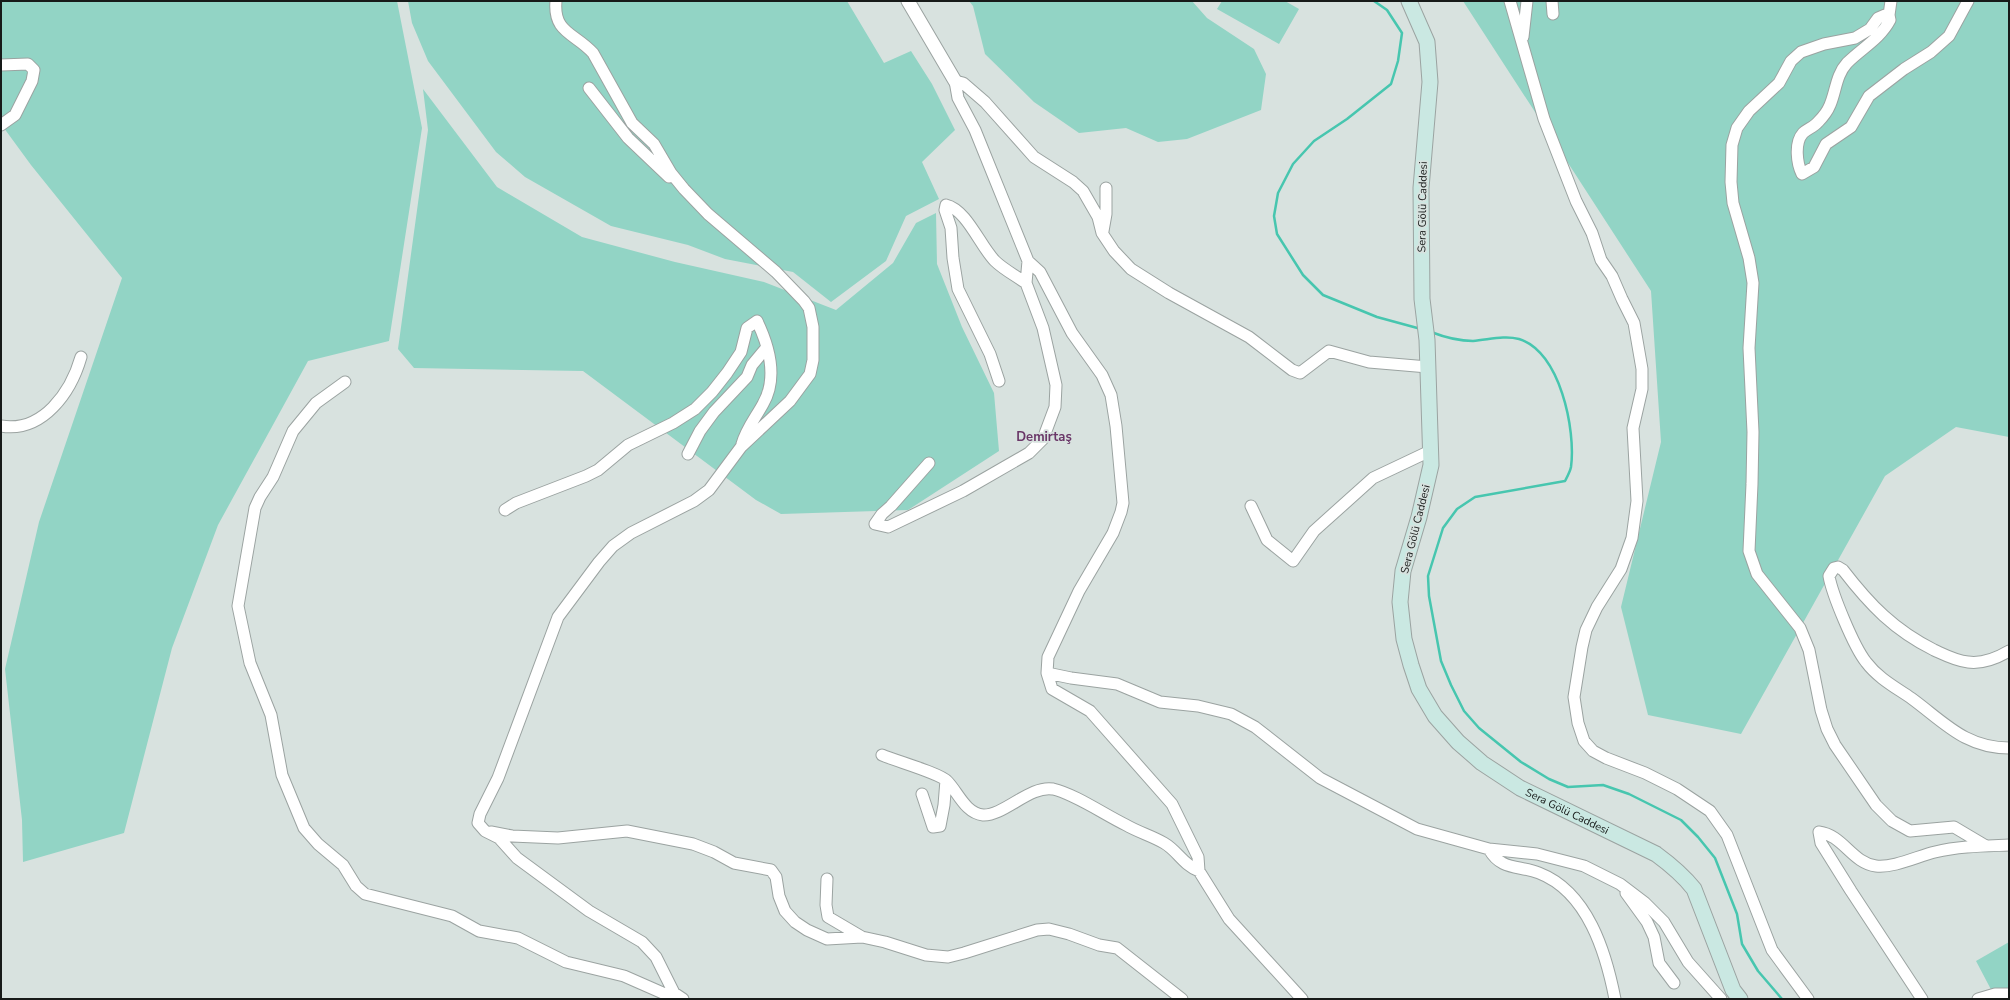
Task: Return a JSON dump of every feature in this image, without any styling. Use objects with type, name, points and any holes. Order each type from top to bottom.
[{"type":"main road","name":"Sera Gölü Caddesi","points":[[1409,1],[1427,42],[1430,82],[1421,188],[1422,299],[1427,340],[1431,465],[1419,517],[1403,571],[1400,602],[1404,639],[1419,689],[1435,716],[1458,742],[1482,763],[1520,788],[1631,841],[1675,868],[1694,889],[1733,990],[1740,999]]},
{"type":"street","points":[[556,1],[555,10],[558,23],[566,32],[584,43],[593,53],[632,122],[654,144],[671,173],[708,214],[776,272],[804,301],[809,308],[813,327],[813,360],[810,374],[790,401],[741,447],[708,490],[694,501],[631,533],[614,546],[599,562],[558,616],[498,778],[480,814],[478,823],[484,831],[499,838],[517,858],[589,911],[642,942],[656,957],[678,996]]},
{"type":"street","points":[[908,1],[955,81],[958,98],[975,130],[1028,261],[1040,272],[1072,333],[1102,376],[1111,394],[1116,426],[1123,503],[1113,533],[1078,591],[1048,657],[1047,673],[1052,689],[1090,711],[1172,804],[1198,857],[1199,871],[1229,919],[1302,999]]},
{"type":"street","points":[[1510,1],[1544,119],[1576,201],[1592,233],[1601,260],[1612,276],[1634,322],[1642,369],[1642,389],[1633,428],[1637,501],[1632,538],[1620,569],[1597,607],[1586,630],[1574,697],[1578,723],[1584,741],[1593,751],[1658,779],[1677,789],[1710,811],[1728,835],[1772,950],[1808,999]]},
{"type":"street","points":[[1522,44],[1527,1]]},
{"type":"street","points":[[1552,1],[1553,14]]},
{"type":"street","points":[[1891,1],[1889,15],[1890,20],[1886,28],[1847,63],[1839,73],[1830,106],[1818,122],[1802,134],[1798,148],[1798,166],[1802,174],[1814,167],[1826,144],[1851,127],[1869,96],[1904,69],[1931,52],[1948,36],[1968,1]]},
{"type":"street","points":[[1889,15],[1878,18],[1870,29],[1855,38],[1824,44],[1801,52],[1791,61],[1779,82],[1750,111],[1737,128],[1732,145],[1731,182],[1733,203],[1749,258],[1753,283],[1749,348],[1753,439],[1749,551],[1757,574],[1800,628],[1809,650],[1821,710],[1827,729],[1835,745],[1876,805],[1892,821],[1910,831],[1954,827],[1986,846]]},
{"type":"street","points":[[1,65],[28,64],[34,70],[32,81],[15,114],[1,125]]},
{"type":"street","points":[[955,81],[963,82],[985,102],[1034,157],[1073,182],[1082,191],[1098,217],[1102,233],[1114,251],[1131,269],[1169,293],[1249,337],[1292,370],[1300,373],[1329,351],[1369,362],[1428,367]]},
{"type":"street","points":[[589,88],[636,147],[684,189]]},
{"type":"street","points":[[1102,233],[1106,214],[1106,188]]},
{"type":"street","points":[[999,381],[990,354],[958,289],[952,258],[951,228],[945,210],[946,205],[952,206],[965,219],[995,261],[1026,283]]},
{"type":"street","points":[[929,463],[882,514],[875,524],[888,527],[963,491],[1029,453],[1043,439],[1055,407],[1056,386],[1043,328],[1026,283],[1028,261]]},
{"type":"street","points":[[505,510],[516,503],[598,470],[628,445],[673,423],[695,409],[720,383],[741,352],[747,328],[757,321],[767,347],[771,367],[769,391],[745,434],[741,447]]},
{"type":"street","points":[[688,454],[700,431],[714,412],[747,376],[752,365],[767,347]]},
{"type":"street","points":[[1,426],[17,426],[29,423],[50,410],[67,392],[78,370],[81,357]]},
{"type":"street","points":[[344,382],[316,404],[293,431],[273,477],[260,497],[255,508],[238,606],[250,663],[271,715],[282,775],[304,828],[318,844],[343,865],[356,886],[365,894],[452,916],[479,931],[518,938],[566,962],[624,976],[665,994],[678,996]]},
{"type":"street","points":[[1251,506],[1267,540],[1293,562],[1314,532],[1373,478],[1430,451]]},
{"type":"street","points":[[2009,651],[1985,661],[1969,662],[1950,658],[1915,640],[1889,622],[1867,601],[1843,570],[1838,567],[1834,568],[1829,576],[1831,587],[1858,649],[1866,662],[1879,676],[1912,698],[1944,726],[1972,742],[1988,746],[2009,748]]},
{"type":"street","points":[[1047,673],[1071,678],[1117,684],[1160,702],[1198,706],[1231,714],[1255,727],[1320,778],[1410,825],[1489,849],[1537,854],[1584,866],[1620,884],[1645,904],[1664,922],[1688,962],[1722,999]]},
{"type":"street","points":[[882,755],[935,774],[946,780],[972,812],[984,815],[1002,809],[1038,790],[1052,789],[1070,796],[1127,826],[1165,843],[1188,867],[1199,871]]},
{"type":"street","points":[[922,794],[933,827],[940,826],[944,806],[946,780]]},
{"type":"street","points":[[484,831],[512,836],[558,838],[627,831],[694,844],[714,852],[734,863],[771,870],[776,877],[779,896],[785,911],[795,922],[807,930],[827,939],[862,937],[885,942],[926,955],[948,957],[1037,930],[1049,929],[1069,934],[1099,945],[1117,948],[1182,999]]},
{"type":"street","points":[[1922,999],[1839,873],[1821,843],[1819,832],[1826,833],[1836,838],[1858,860],[1866,864],[1878,866],[1904,862],[1935,852],[1963,847],[2009,845]]},
{"type":"street","points":[[1489,849],[1494,858],[1507,866],[1539,873],[1556,882],[1571,896],[1587,916],[1608,964],[1615,999]]},
{"type":"street","points":[[827,879],[826,905],[828,918],[862,937]]},
{"type":"street","points":[[1620,884],[1647,922],[1654,937],[1660,963],[1674,983]]},
{"type":"street","points":[[1978,999],[1995,994],[2009,994]]},
{"type":"green space","points":[[1,1],[397,1],[422,128],[389,341],[308,361],[218,525],[172,648],[124,833],[23,862],[22,820],[5,669],[39,522],[122,278],[31,165],[1,124]]},
{"type":"green space","points":[[408,1],[847,1],[884,63],[911,51],[932,84],[955,130],[922,162],[939,199],[906,216],[886,261],[831,302],[793,272],[725,259],[688,245],[611,226],[525,177],[496,152],[428,61],[412,23]]},
{"type":"green space","points":[[969,1],[1192,1],[1207,18],[1254,49],[1266,74],[1261,110],[1187,139],[1158,142],[1126,128],[1079,133],[1034,102],[985,54],[973,6]]},
{"type":"green space","points":[[1222,1],[1285,1],[1299,9],[1279,44],[1217,9]]},
{"type":"green space","points":[[1463,1],[2009,1],[2009,437],[1956,427],[1885,476],[1741,734],[1648,715],[1621,607],[1661,442],[1651,291]]},
{"type":"green space","points":[[423,89],[497,187],[582,237],[675,262],[764,282],[836,310],[893,263],[916,223],[936,213],[937,264],[962,327],[994,393],[999,451],[908,510],[781,514],[756,500],[583,371],[414,368],[398,349],[428,130]]},
{"type":"green space","points":[[2009,942],[2009,999],[1996,999],[1976,961]]},
{"type":"waterway","points":[[1374,1],[1387,10],[1402,33],[1398,61],[1391,84],[1347,119],[1314,141],[1293,164],[1278,193],[1274,216],[1277,234],[1303,275],[1323,295],[1377,317],[1421,329]]},
{"type":"waterway","points":[[1431,332],[1441,336],[1468,341],[1513,338],[1519,339],[1533,346],[1545,359],[1555,375],[1568,413],[1571,433],[1571,467],[1565,481],[1475,497],[1457,509],[1443,528],[1428,576],[1429,596],[1441,661],[1464,711],[1479,728],[1521,762],[1549,779],[1568,787],[1603,785],[1629,794],[1681,820],[1698,837],[1715,858],[1737,914],[1742,944],[1758,971],[1782,999]]},
{"type":"district","name":"Demirtaş","points":[[1044,436]]}]
